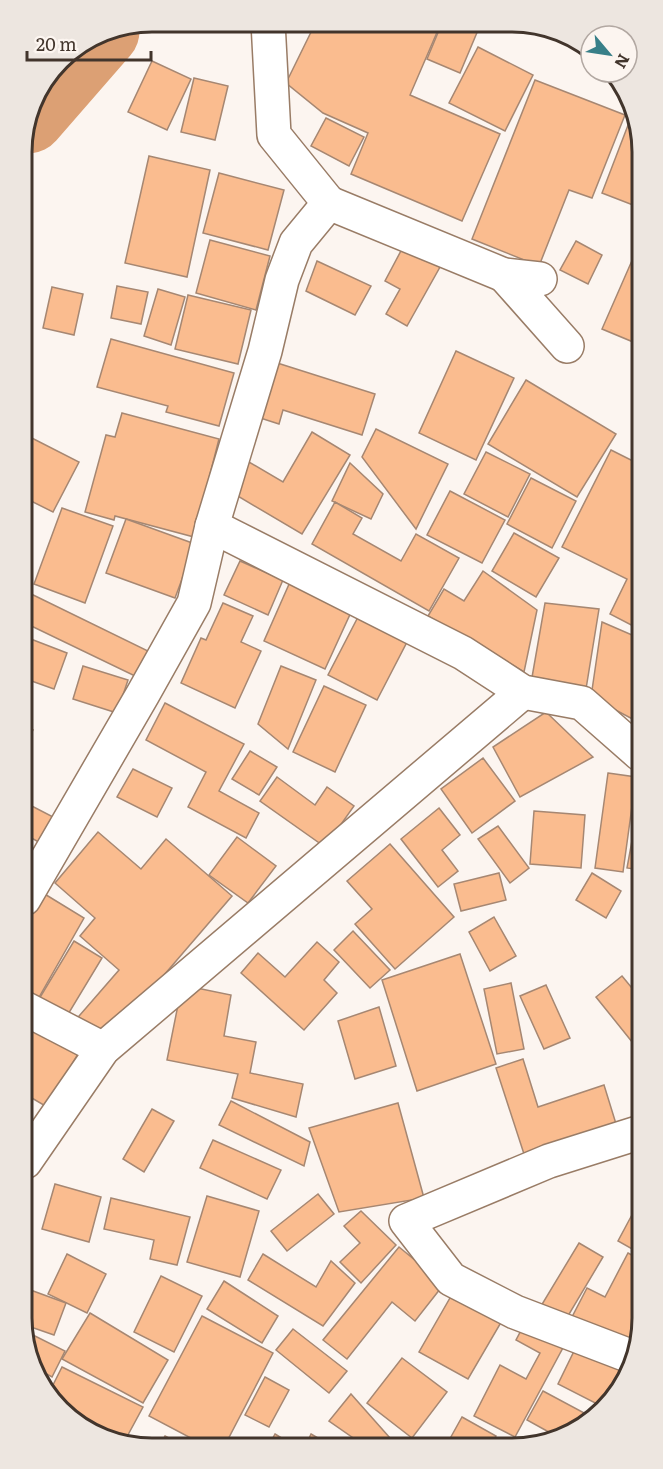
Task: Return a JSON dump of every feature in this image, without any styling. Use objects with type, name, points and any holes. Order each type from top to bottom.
[{"type":"street","points":[[269,32],[274,135],[329,203],[504,275],[540,279]]},
{"type":"street","points":[[32,885],[194,603],[212,525],[265,351],[282,280],[296,243],[329,203]]},
{"type":"street","points":[[504,275],[567,346]]},
{"type":"street","points":[[212,525],[464,652],[523,692],[582,703],[631,747]]},
{"type":"street","points":[[32,1152],[103,1048],[523,692]]},
{"type":"street","points":[[32,1012],[103,1048]]},
{"type":"street","points":[[625,1354],[515,1312],[451,1279],[406,1221],[549,1161],[631,1136]]},
{"type":"building","points":[[311,32],[437,32],[410,95],[500,134],[462,221],[351,174],[368,133],[323,113],[286,83]]},
{"type":"building","points":[[438,32],[477,32],[460,73],[427,59]]},
{"type":"building","points":[[478,47],[533,75],[505,131],[449,103]]},
{"type":"building","points":[[152,61],[191,79],[167,130],[128,112]]},
{"type":"building","points":[[194,78],[228,86],[215,140],[181,132]]},
{"type":"building","points":[[535,80],[625,115],[592,198],[569,190],[539,266],[472,239]]},
{"type":"building","points":[[326,118],[364,137],[349,166],[311,146]]},
{"type":"building","points":[[628,125],[632,152],[632,205],[602,193]]},
{"type":"building","points":[[149,156],[210,170],[187,277],[125,263]]},
{"type":"building","points":[[219,173],[284,190],[268,250],[203,233]]},
{"type":"building","points":[[210,240],[270,256],[256,310],[196,293]]},
{"type":"building","points":[[576,241],[602,255],[588,284],[560,270]]},
{"type":"building","points":[[403,247],[440,267],[407,326],[386,314],[400,289],[385,281]]},
{"type":"building","points":[[317,261],[371,286],[355,315],[306,291]]},
{"type":"building","points":[[632,261],[632,341],[602,329]]},
{"type":"building","points":[[117,286],[148,292],[141,324],[111,318]]},
{"type":"building","points":[[52,287],[83,294],[74,335],[43,328]]},
{"type":"building","points":[[158,289],[185,297],[171,345],[144,336]]},
{"type":"building","points":[[188,295],[251,310],[238,364],[175,349]]},
{"type":"building","points":[[111,339],[234,373],[219,426],[166,412],[168,406],[97,387]]},
{"type":"building","points":[[456,351],[514,378],[476,460],[419,433]]},
{"type":"building","points":[[271,361],[375,394],[362,435],[283,410],[279,424],[254,416]]},
{"type":"building","points":[[526,380],[616,434],[577,497],[488,444]]},
{"type":"building","points":[[122,413],[219,439],[194,537],[115,516],[114,520],[85,512],[106,435],[115,437]]},
{"type":"building","points":[[376,429],[448,464],[416,529],[362,457]]},
{"type":"building","points":[[312,432],[350,455],[302,534],[231,492],[249,462],[283,482]]},
{"type":"building","points":[[32,438],[79,462],[53,512],[32,502]]},
{"type":"building","points":[[611,450],[632,460],[632,625],[610,614],[627,579],[562,547]]},
{"type":"building","points":[[486,452],[530,474],[508,517],[464,494]]},
{"type":"building","points":[[350,463],[383,494],[371,519],[332,501]]},
{"type":"building","points":[[531,478],[576,501],[552,548],[507,524]]},
{"type":"building","points":[[450,491],[505,520],[482,563],[427,535]]},
{"type":"building","points":[[335,502],[362,518],[353,534],[401,561],[416,534],[459,558],[429,611],[312,544]]},
{"type":"building","points":[[62,508],[113,526],[85,603],[34,584]]},
{"type":"building","points":[[126,519],[195,544],[175,598],[106,573]]},
{"type":"building","points":[[514,533],[559,558],[536,597],[492,571]]},
{"type":"building","points":[[240,561],[283,580],[268,615],[224,595]]},
{"type":"building","points":[[483,571],[537,610],[524,672],[428,616],[444,589],[464,601]]},
{"type":"building","points":[[290,582],[352,610],[325,669],[264,641]]},
{"type":"building","points":[[32,594],[148,651],[135,676],[32,626]]},
{"type":"building","points":[[223,603],[253,616],[241,642],[261,651],[235,708],[181,683],[201,638],[206,640]]},
{"type":"building","points":[[545,603],[599,609],[585,695],[531,683]]},
{"type":"building","points":[[358,617],[407,642],[377,700],[328,675]]},
{"type":"building","points":[[602,622],[632,635],[632,718],[591,697]]},
{"type":"building","points":[[32,639],[67,653],[54,689],[32,681]]},
{"type":"building","points":[[83,666],[128,680],[117,713],[73,699]]},
{"type":"building","points":[[281,666],[316,680],[288,749],[258,724]]},
{"type":"building","points":[[324,686],[366,705],[335,772],[293,752]]},
{"type":"building","points":[[165,703],[244,744],[219,791],[259,813],[246,838],[188,807],[206,772],[146,740]]},
{"type":"building","points":[[546,712],[593,757],[520,797],[493,747]]},
{"type":"building","points":[[250,751],[277,767],[259,795],[232,779]]},
{"type":"building","points":[[483,758],[515,801],[472,833],[441,789]]},
{"type":"building","points":[[133,769],[172,788],[157,817],[117,797]]},
{"type":"building","points":[[608,773],[631,776],[631,810],[623,872],[595,868]]},
{"type":"building","points":[[277,777],[315,805],[327,787],[354,806],[325,847],[260,801]]},
{"type":"building","points":[[32,806],[59,820],[46,846],[32,838]]},
{"type":"building","points":[[439,808],[460,835],[442,850],[458,871],[438,887],[401,839]]},
{"type":"building","points":[[534,811],[585,815],[581,868],[530,864]]},
{"type":"building","points":[[498,826],[529,868],[510,883],[478,839]]},
{"type":"building","points":[[98,832],[141,869],[166,839],[232,896],[102,1047],[73,1023],[119,970],[80,936],[95,918],[55,883]]},
{"type":"building","points":[[237,837],[276,866],[248,903],[209,875]]},
{"type":"building","points":[[390,844],[454,917],[395,969],[355,924],[372,909],[347,881]]},
{"type":"building","points":[[631,844],[631,869],[627,868]]},
{"type":"building","points":[[499,873],[506,900],[461,911],[454,884]]},
{"type":"building","points":[[592,873],[621,891],[606,918],[576,900]]},
{"type":"building","points":[[43,893],[84,918],[38,999],[32,996],[32,912]]},
{"type":"building","points":[[494,917],[516,956],[490,971],[469,932]]},
{"type":"building","points":[[353,931],[390,970],[370,988],[334,950]]},
{"type":"building","points":[[74,941],[102,958],[67,1016],[39,999]]},
{"type":"building","points":[[317,942],[339,962],[324,980],[337,993],[304,1030],[241,973],[258,953],[285,977]]},
{"type":"building","points":[[460,954],[496,1064],[417,1091],[382,980]]},
{"type":"building","points":[[622,976],[631,987],[631,1041],[596,997]]},
{"type":"building","points":[[511,983],[524,1049],[497,1054],[484,989]]},
{"type":"building","points":[[182,985],[231,995],[224,1036],[256,1042],[250,1073],[303,1084],[296,1117],[232,1098],[238,1074],[167,1060]]},
{"type":"building","points":[[546,985],[570,1038],[544,1049],[520,996]]},
{"type":"building","points":[[379,1007],[396,1066],[355,1079],[338,1021]]},
{"type":"building","points":[[32,1027],[78,1054],[47,1107],[32,1098]]},
{"type":"building","points":[[523,1059],[538,1107],[604,1085],[617,1127],[525,1157],[496,1068]]},
{"type":"building","points":[[231,1101],[310,1142],[304,1166],[219,1125]]},
{"type":"building","points":[[398,1103],[424,1198],[339,1212],[309,1128]]},
{"type":"building","points":[[152,1109],[174,1121],[144,1172],[123,1159]]},
{"type":"building","points":[[213,1140],[281,1170],[267,1199],[200,1168]]},
{"type":"building","points":[[55,1184],[101,1197],[89,1242],[42,1229]]},
{"type":"building","points":[[318,1194],[334,1214],[287,1251],[271,1231]]},
{"type":"building","points":[[207,1196],[259,1211],[240,1277],[187,1262]]},
{"type":"building","points":[[111,1198],[190,1217],[177,1265],[150,1259],[154,1240],[104,1229]]},
{"type":"building","points":[[361,1211],[396,1245],[361,1283],[340,1262],[360,1243],[344,1226]]},
{"type":"building","points":[[631,1217],[631,1248],[618,1241]]},
{"type":"building","points":[[579,1243],[603,1257],[565,1321],[541,1306]]},
{"type":"building","points":[[399,1247],[444,1284],[415,1321],[392,1302],[347,1359],[323,1340]]},
{"type":"building","points":[[628,1253],[631,1255],[631,1325],[628,1345],[572,1317],[587,1288],[605,1297]]},
{"type":"building","points":[[67,1254],[106,1274],[87,1313],[48,1294]]},
{"type":"building","points":[[263,1254],[316,1287],[331,1261],[355,1283],[323,1326],[248,1280]]},
{"type":"building","points":[[161,1276],[202,1296],[174,1352],[134,1332]]},
{"type":"building","points":[[224,1281],[278,1316],[262,1343],[207,1309]]},
{"type":"building","points":[[32,1291],[66,1303],[54,1335],[33,1328]]},
{"type":"building","points":[[454,1291],[503,1319],[468,1379],[419,1352]]},
{"type":"building","points":[[90,1313],[168,1360],[143,1403],[62,1359]]},
{"type":"building","points":[[202,1316],[273,1353],[229,1438],[191,1438],[149,1416]]},
{"type":"building","points":[[525,1323],[565,1344],[515,1437],[474,1416],[500,1365],[526,1379],[540,1353],[516,1340]]},
{"type":"building","points":[[293,1329],[347,1371],[329,1393],[276,1350]]},
{"type":"building","points":[[33,1335],[65,1351],[52,1377],[46,1374],[41,1363]]},
{"type":"building","points":[[579,1341],[623,1361],[607,1391],[595,1403],[558,1384]]},
{"type":"building","points":[[402,1358],[447,1392],[412,1438],[367,1403]]},
{"type":"building","points":[[62,1367],[143,1407],[128,1435],[98,1425],[85,1417],[72,1408],[53,1386]]},
{"type":"building","points":[[265,1377],[289,1390],[269,1427],[245,1415]]},
{"type":"building","points":[[543,1391],[584,1413],[565,1425],[548,1432],[527,1420]]},
{"type":"building","points":[[351,1394],[390,1438],[353,1438],[329,1421]]},
{"type":"building","points":[[462,1417],[496,1436],[495,1438],[450,1438]]},
{"type":"waterway","points":[[45,97],[82,54]]}]
